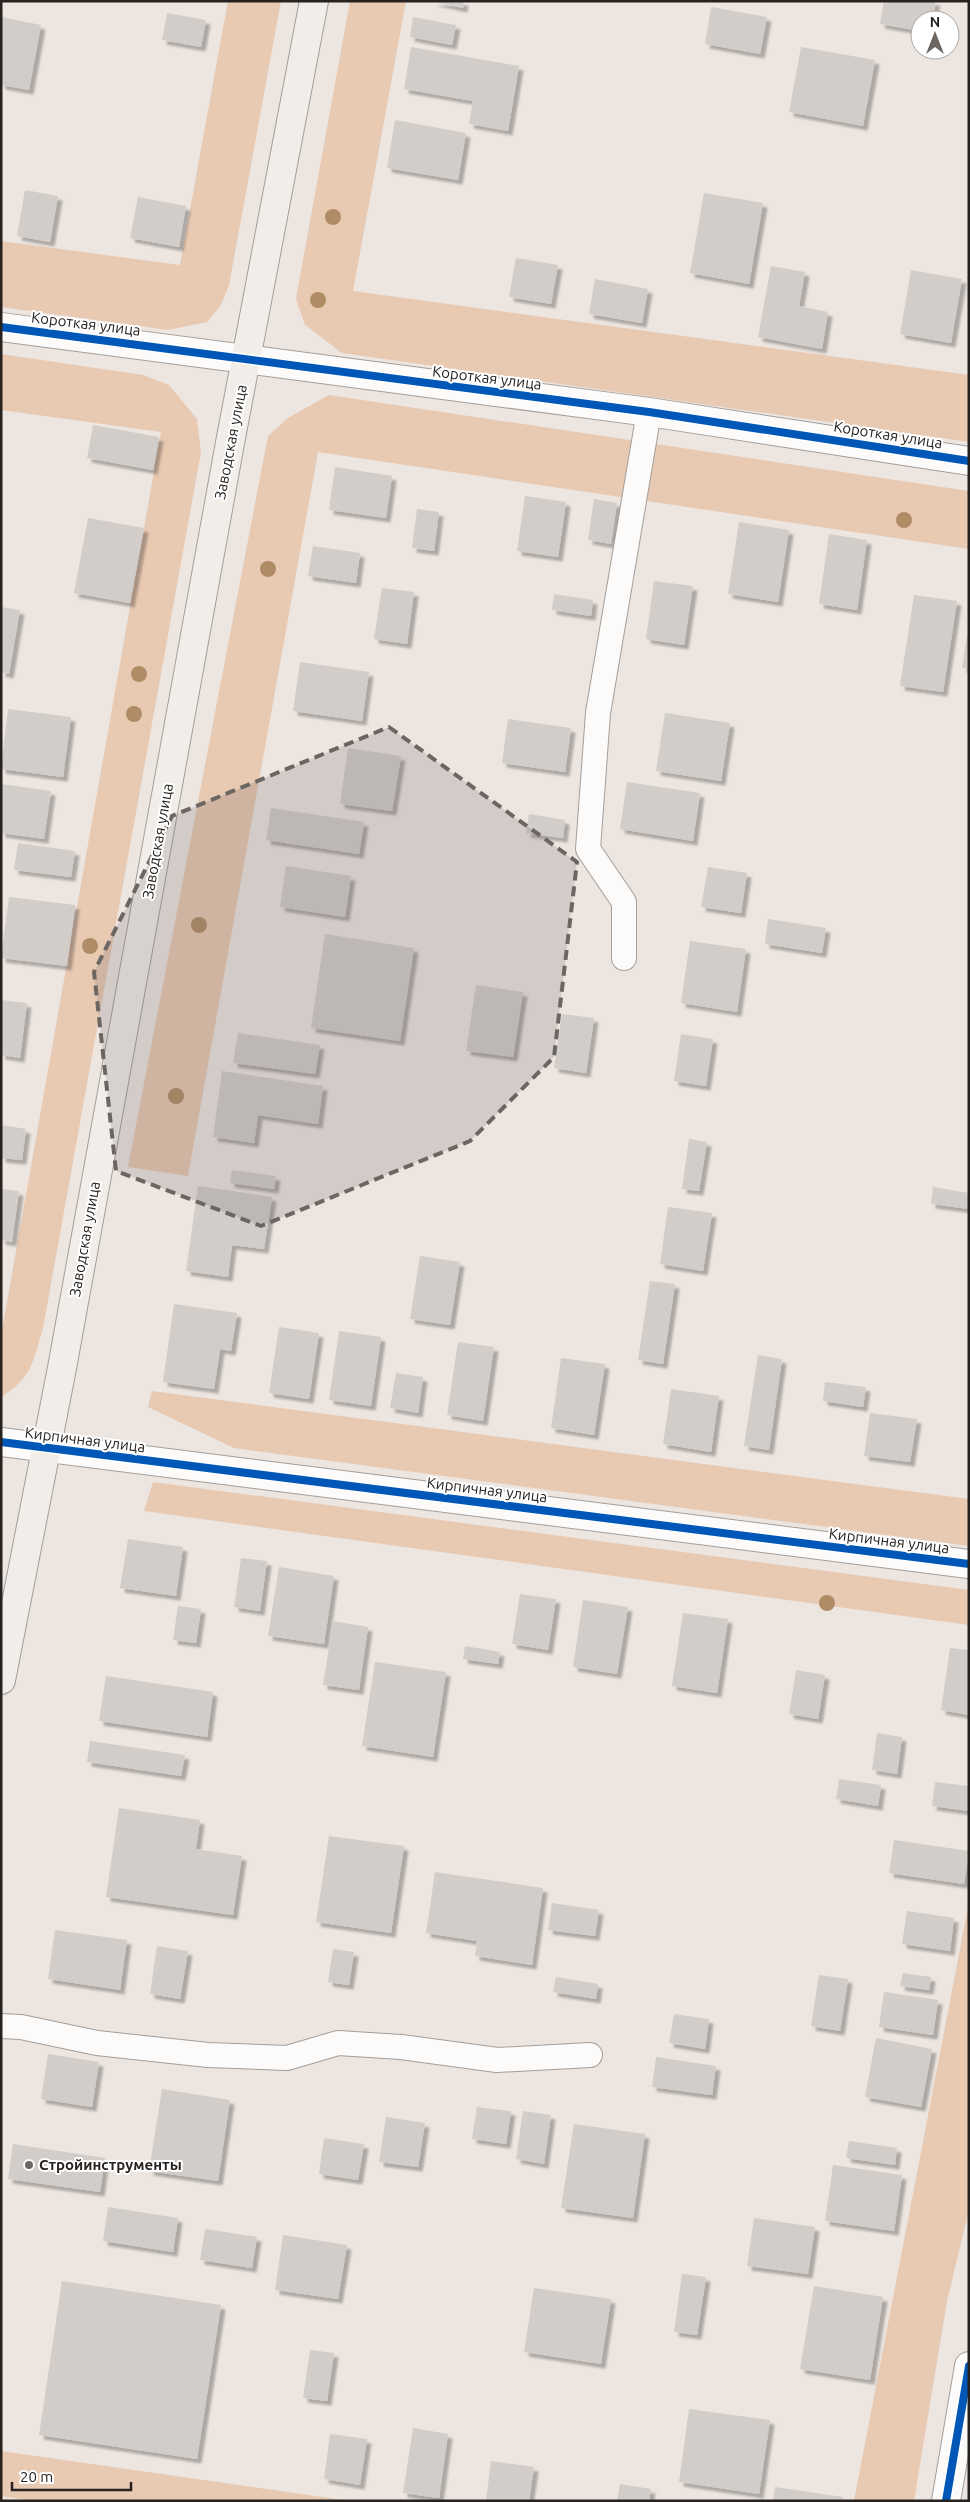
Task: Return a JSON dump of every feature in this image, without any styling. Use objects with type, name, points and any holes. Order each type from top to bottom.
[{"type":"main road","name":"Заводская улица","points":[[1,1680],[31,1518],[46,1449],[314,1]]},
{"type":"street","name":"Короткая улица","points":[[1,328],[649,412],[969,461]]},
{"type":"street","name":"Кирпичная улица","points":[[1,1442],[969,1564]]},
{"type":"street","points":[[946,2501],[969,2366]]},
{"type":"lane","points":[[624,958],[624,902],[588,849],[598,713],[649,412]]},
{"type":"lane","points":[[1,2026],[21,2027],[97,2043],[208,2055],[287,2058],[338,2043],[401,2047],[497,2060],[590,2055]]},
{"type":"highlighted area","points":[[389,727],[577,862],[554,1057],[470,1141],[261,1226],[116,1171],[94,972],[172,816]]},
{"type":"shaded area","points":[[228,1],[281,1],[229,285],[221,305],[207,322],[168,330],[1,307],[1,241],[180,265]]},
{"type":"shaded area","points":[[350,1],[406,1],[353,291],[969,375],[969,442],[342,353],[305,325],[296,299]]},
{"type":"shaded area","points":[[1,354],[143,375],[169,385],[197,419],[201,452],[43,1328],[34,1359],[26,1375],[12,1390],[1,1397],[1,1336],[161,432],[1,410]]},
{"type":"shaded area","points":[[329,395],[969,491],[969,549],[318,452],[188,1176],[128,1167],[268,436],[288,418]]},
{"type":"shaded area","points":[[152,1391],[969,1499],[969,1546],[234,1448],[148,1407]]},
{"type":"shaded area","points":[[153,1482],[969,1590],[969,1625],[144,1511]]},
{"type":"shaded area","points":[[969,1902],[969,2210],[947,2301],[914,2501],[854,2501]]},
{"type":"shaded area","points":[[1,2451],[350,2501],[34,2501],[1,2496]]},
{"type":"building","points":[[431,1],[464,1],[463,8]]},
{"type":"building","points":[[884,1],[936,1],[934,10],[910,10],[910,29],[880,24]]},
{"type":"building","points":[[711,7],[767,17],[760,54],[705,44]]},
{"type":"building","points":[[167,13],[206,20],[201,47],[162,40]]},
{"type":"building","points":[[1,17],[41,25],[29,90],[1,85]]},
{"type":"building","points":[[413,17],[456,25],[452,45],[410,37]]},
{"type":"building","points":[[411,47],[519,66],[508,131],[469,124],[473,101],[404,89]]},
{"type":"building","points":[[801,47],[875,60],[863,126],[789,112]]},
{"type":"building","points":[[395,120],[466,133],[458,180],[387,168]]},
{"type":"building","points":[[25,190],[58,196],[50,242],[17,236]]},
{"type":"building","points":[[704,193],[763,203],[749,284],[690,273]]},
{"type":"building","points":[[138,197],[186,206],[179,247],[130,238]]},
{"type":"building","points":[[516,258],[558,265],[551,304],[509,297]]},
{"type":"building","points":[[771,266],[805,272],[799,306],[828,312],[822,349],[758,337]]},
{"type":"building","points":[[911,270],[962,279],[951,343],[900,334]]},
{"type":"building","points":[[595,279],[648,289],[642,323],[589,314]]},
{"type":"building","points":[[93,425],[159,437],[153,470],[87,458]]},
{"type":"building","points":[[335,467],[392,476],[386,518],[329,510]]},
{"type":"building","points":[[525,496],[566,502],[558,557],[517,551]]},
{"type":"building","points":[[594,499],[617,503],[611,544],[588,540]]},
{"type":"building","points":[[417,509],[439,512],[434,551],[412,548]]},
{"type":"building","points":[[88,518],[144,528],[130,603],[74,593]]},
{"type":"building","points":[[739,522],[789,530],[778,602],[728,594]]},
{"type":"building","points":[[829,534],[867,540],[857,610],[819,604]]},
{"type":"building","points":[[313,546],[360,553],[356,583],[308,576]]},
{"type":"building","points":[[654,581],[693,586],[684,645],[646,639]]},
{"type":"building","points":[[382,588],[414,592],[407,644],[374,639]]},
{"type":"building","points":[[554,594],[593,600],[591,616],[552,610]]},
{"type":"building","points":[[914,595],[957,601],[943,692],[900,686]]},
{"type":"building","points":[[1,607],[20,610],[9,674],[1,672]]},
{"type":"building","points":[[967,635],[969,636],[969,669],[962,668]]},
{"type":"building","points":[[300,662],[369,672],[362,721],[293,711]]},
{"type":"building","points":[[8,709],[71,717],[63,777],[1,769]]},
{"type":"building","points":[[665,713],[730,723],[721,781],[656,771]]},
{"type":"building","points":[[508,719],[571,728],[565,772],[502,763]]},
{"type":"building","points":[[348,748],[401,756],[392,811],[340,804]]},
{"type":"building","points":[[627,782],[700,793],[693,841],[620,829]]},
{"type":"building","points":[[1,784],[51,791],[44,839],[1,833]]},
{"type":"building","points":[[271,808],[364,822],[359,854],[266,840]]},
{"type":"building","points":[[529,814],[565,820],[563,838],[526,833]]},
{"type":"building","points":[[18,843],[75,851],[71,877],[14,870]]},
{"type":"building","points":[[286,866],[351,876],[345,917],[280,907]]},
{"type":"building","points":[[708,867],[747,873],[741,913],[701,907]]},
{"type":"building","points":[[9,897],[75,905],[67,966],[1,958]]},
{"type":"building","points":[[768,919],[826,928],[822,953],[765,944]]},
{"type":"building","points":[[325,934],[414,948],[400,1041],[311,1028]]},
{"type":"building","points":[[690,941],[746,949],[737,1012],[681,1003]]},
{"type":"building","points":[[476,985],[523,992],[513,1057],[466,1051]]},
{"type":"building","points":[[1,1000],[27,1003],[20,1058],[1,1055]]},
{"type":"building","points":[[562,1014],[594,1018],[586,1073],[554,1068]]},
{"type":"building","points":[[238,1033],[320,1045],[315,1074],[233,1063]]},
{"type":"building","points":[[681,1034],[713,1039],[706,1086],[674,1081]]},
{"type":"building","points":[[222,1071],[323,1086],[318,1124],[258,1115],[254,1143],[213,1137]]},
{"type":"building","points":[[1,1125],[26,1129],[22,1160],[1,1158]]},
{"type":"building","points":[[689,1139],[707,1142],[699,1191],[682,1189]]},
{"type":"building","points":[[232,1170],[276,1176],[274,1189],[230,1183]]},
{"type":"building","points":[[198,1186],[272,1197],[264,1249],[232,1245],[228,1277],[186,1271]]},
{"type":"building","points":[[933,1187],[969,1193],[969,1209],[931,1204]]},
{"type":"building","points":[[1,1189],[19,1191],[12,1242],[1,1240]]},
{"type":"building","points":[[668,1207],[712,1213],[703,1271],[660,1264]]},
{"type":"building","points":[[420,1256],[460,1262],[450,1325],[410,1319]]},
{"type":"building","points":[[650,1281],[675,1284],[663,1364],[638,1360]]},
{"type":"building","points":[[174,1304],[237,1313],[231,1351],[220,1349],[214,1389],[163,1382]]},
{"type":"building","points":[[279,1327],[319,1333],[309,1399],[269,1393]]},
{"type":"building","points":[[339,1331],[381,1337],[371,1406],[329,1400]]},
{"type":"building","points":[[458,1342],[494,1347],[483,1421],[447,1415]]},
{"type":"building","points":[[758,1355],[782,1359],[769,1450],[744,1446]]},
{"type":"building","points":[[561,1358],[605,1364],[594,1435],[551,1428]]},
{"type":"building","points":[[396,1373],[423,1377],[418,1413],[390,1408]]},
{"type":"building","points":[[825,1382],[866,1387],[863,1407],[823,1401]]},
{"type":"building","points":[[671,1389],[719,1396],[711,1452],[663,1444]]},
{"type":"building","points":[[870,1413],[917,1419],[910,1462],[864,1456]]},
{"type":"building","points":[[128,1539],[183,1547],[176,1596],[120,1588]]},
{"type":"building","points":[[241,1558],[267,1561],[260,1611],[234,1607]]},
{"type":"building","points":[[279,1567],[334,1576],[324,1644],[268,1636]]},
{"type":"building","points":[[520,1594],[556,1599],[548,1650],[512,1644]]},
{"type":"building","points":[[583,1600],[628,1607],[617,1674],[573,1667]]},
{"type":"building","points":[[178,1606],[201,1609],[196,1643],[173,1640]]},
{"type":"building","points":[[683,1613],[728,1619],[717,1693],[672,1686]]},
{"type":"building","points":[[333,1621],[368,1627],[359,1690],[323,1685]]},
{"type":"building","points":[[465,1646],[500,1652],[498,1664],[463,1659]]},
{"type":"building","points":[[950,1648],[969,1650],[969,1715],[941,1710]]},
{"type":"building","points":[[375,1662],[446,1672],[433,1757],[362,1746]]},
{"type":"building","points":[[796,1670],[825,1675],[818,1719],[789,1714]]},
{"type":"building","points":[[106,1676],[213,1692],[207,1737],[99,1721]]},
{"type":"building","points":[[877,1733],[902,1737],[897,1774],[872,1770]]},
{"type":"building","points":[[90,1741],[185,1755],[181,1776],[87,1762]]},
{"type":"building","points":[[839,1779],[881,1785],[878,1806],[836,1799]]},
{"type":"building","points":[[935,1782],[969,1786],[969,1811],[932,1806]]},
{"type":"building","points":[[119,1808],[200,1820],[196,1849],[242,1856],[233,1915],[106,1897]]},
{"type":"building","points":[[329,1836],[404,1846],[391,1933],[316,1922]]},
{"type":"building","points":[[894,1840],[969,1851],[964,1884],[889,1873]]},
{"type":"building","points":[[435,1872],[543,1888],[532,1965],[475,1956],[477,1941],[426,1933]]},
{"type":"building","points":[[552,1903],[599,1910],[595,1936],[548,1930]]},
{"type":"building","points":[[907,1911],[954,1918],[950,1951],[902,1944]]},
{"type":"building","points":[[55,1930],[127,1940],[120,1990],[48,1979]]},
{"type":"building","points":[[157,1946],[188,1951],[180,1999],[150,1994]]},
{"type":"building","points":[[333,1949],[354,1952],[349,1985],[328,1982]]},
{"type":"building","points":[[903,1973],[931,1977],[929,1990],[900,1986]]},
{"type":"building","points":[[819,1975],[848,1979],[840,2031],[811,2026]]},
{"type":"building","points":[[556,1977],[598,1984],[596,1999],[553,1992]]},
{"type":"building","points":[[884,1992],[938,2000],[933,2035],[879,2027]]},
{"type":"building","points":[[674,2014],[709,2019],[705,2049],[669,2043]]},
{"type":"building","points":[[876,2038],[932,2049],[921,2107],[865,2097]]},
{"type":"building","points":[[48,2054],[99,2062],[92,2107],[41,2099]]},
{"type":"building","points":[[656,2057],[716,2066],[712,2095],[652,2087]]},
{"type":"building","points":[[162,2089],[230,2100],[218,2181],[149,2171]]},
{"type":"building","points":[[477,2107],[511,2111],[506,2144],[472,2139]]},
{"type":"building","points":[[523,2111],[551,2115],[544,2164],[516,2159]]},
{"type":"building","points":[[386,2117],[425,2123],[418,2167],[379,2162]]},
{"type":"building","points":[[574,2124],[645,2134],[633,2218],[561,2208]]},
{"type":"building","points":[[324,2138],[364,2144],[358,2180],[319,2174]]},
{"type":"building","points":[[849,2141],[897,2148],[895,2165],[846,2158]]},
{"type":"building","points":[[13,2144],[105,2158],[100,2192],[8,2179]]},
{"type":"building","points":[[833,2165],[902,2175],[894,2231],[825,2221]]},
{"type":"building","points":[[108,2207],[178,2218],[173,2252],[103,2241]]},
{"type":"building","points":[[754,2218],[815,2227],[808,2274],[747,2266]]},
{"type":"building","points":[[205,2229],[257,2237],[252,2268],[200,2260]]},
{"type":"building","points":[[283,2235],[347,2245],[338,2299],[275,2290]]},
{"type":"building","points":[[682,2274],[706,2277],[697,2335],[674,2332]]},
{"type":"building","points":[[62,2281],[221,2305],[197,2459],[39,2435]]},
{"type":"building","points":[[814,2286],[883,2297],[870,2380],[800,2369]]},
{"type":"building","points":[[534,2288],[611,2299],[601,2364],[524,2352]]},
{"type":"building","points":[[310,2350],[334,2353],[327,2401],[303,2398]]},
{"type":"building","points":[[689,2409],[770,2420],[759,2494],[679,2482]]},
{"type":"building","points":[[413,2428],[448,2434],[439,2498],[403,2493]]},
{"type":"building","points":[[330,2434],[367,2439],[360,2485],[324,2479]]},
{"type":"building","points":[[491,2461],[534,2467],[529,2501],[486,2501]]},
{"type":"building","points":[[620,2484],[651,2489],[649,2501],[617,2501]]},
{"type":"building","points":[[775,2487],[843,2497],[842,2501],[773,2501]]},
{"type":"cycle path","points":[[1,327],[649,412],[969,461]]},
{"type":"cycle path","points":[[1,1442],[969,1564]]},
{"type":"cycle path","points":[[946,2501],[969,2366]]},
{"type":"place","name":"Стройинструменты","points":[[29,2165]]}]
